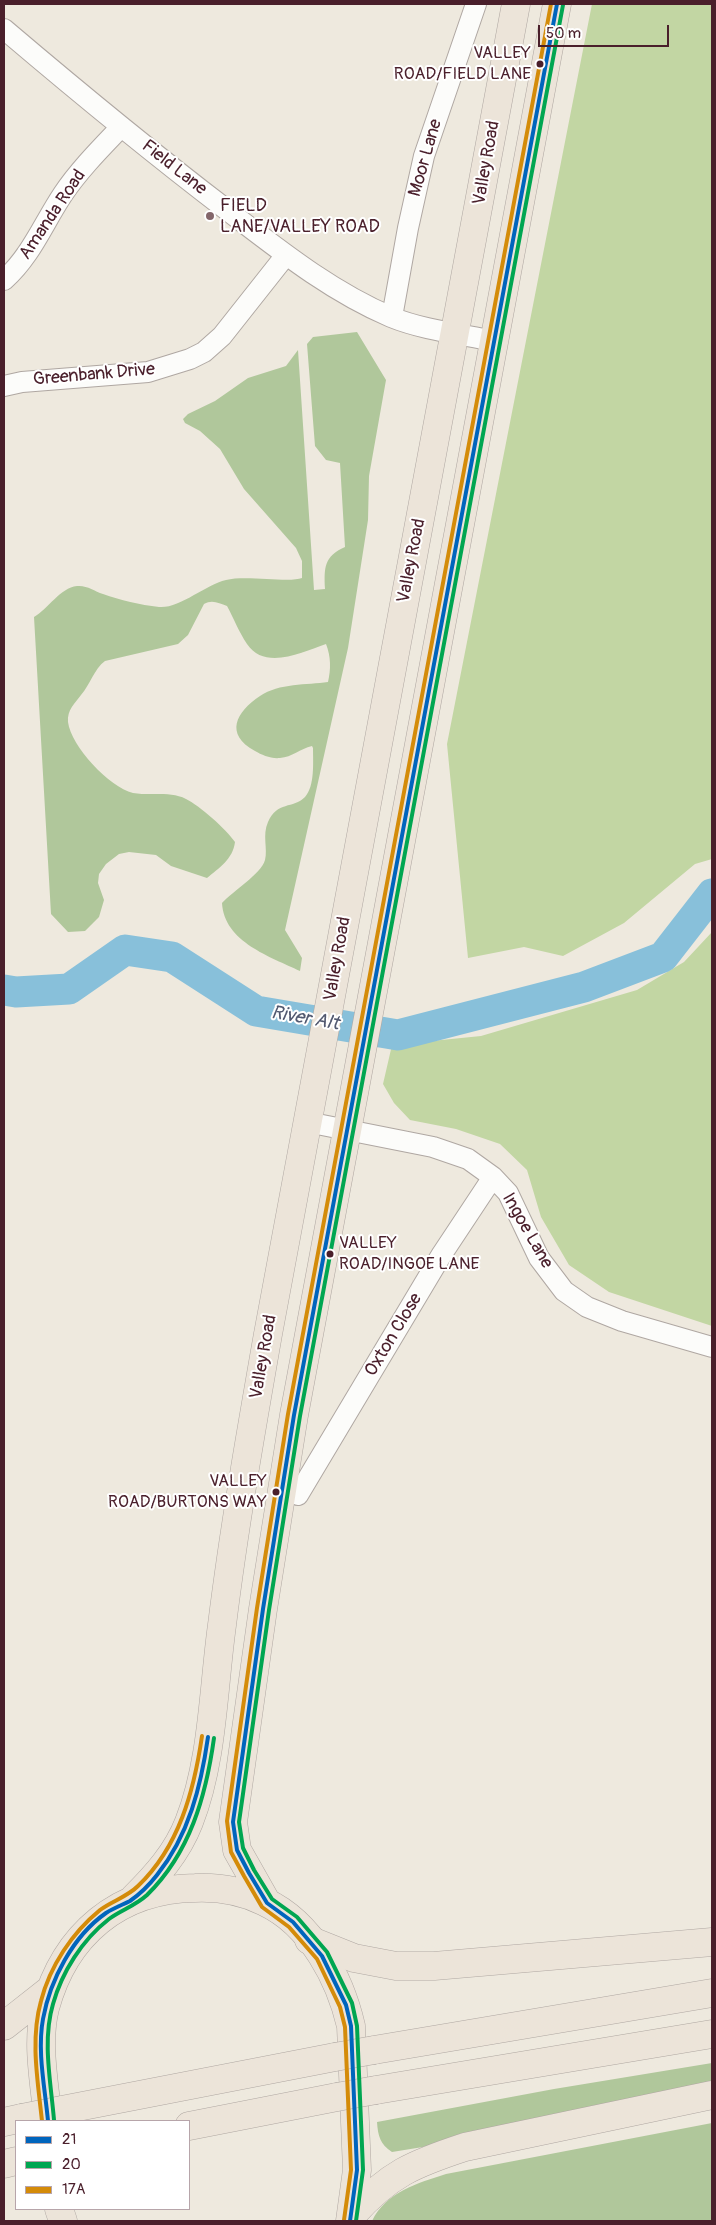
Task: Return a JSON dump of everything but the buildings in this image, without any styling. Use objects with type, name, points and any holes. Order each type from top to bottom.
[{"type":"main road","name":"Valley Road","points":[[134,1898],[157,1875],[175,1850],[188,1824],[199,1794],[207,1752],[222,1625],[244,1477],[307,1122],[516,4]]},
{"type":"main road","points":[[267,1903],[237,1850],[233,1822],[281,1490],[557,4]]},
{"type":"main road","points":[[351,2218],[357,2170],[351,2026],[346,2004],[322,1956],[293,1922],[267,1903],[241,1892],[211,1888],[172,1888],[134,1898],[105,1915],[91,1927],[69,1955],[51,1989],[42,2030],[34,2118],[335,2057],[374,2050],[712,1993]]},
{"type":"main road","points":[[309,1940],[354,1958],[396,1966],[434,1966],[712,1942]]},
{"type":"main road","points":[[4,2026],[51,1989]]},
{"type":"main road","points":[[190,2126],[376,2090],[712,2034]]},
{"type":"main road","points":[[351,2218],[386,2182],[428,2159],[464,2147],[712,2095]]},
{"type":"street","name":"Moor Lane","points":[[392,317],[408,228],[424,156],[476,4]]},
{"type":"street","name":"Field Lane","points":[[4,29],[121,127],[286,255],[347,294],[392,317],[419,326],[494,341]]},
{"type":"street","name":"Amanda Road","points":[[4,280],[16,269],[31,250],[71,182],[121,127]]},
{"type":"street","name":"Greenbank Drive","points":[[4,386],[22,382],[148,372],[190,359],[209,348],[222,336],[286,255]]},
{"type":"street","name":"Ingoe Lane","points":[[307,1122],[433,1147],[468,1159],[493,1177],[508,1193],[539,1258],[564,1292],[586,1307],[622,1321],[712,1347]]},
{"type":"street","name":"Oxton Close","points":[[298,1495],[442,1254],[493,1177]]},
{"type":"green space","points":[[592,4],[712,4],[712,859],[695,864],[624,923],[563,956],[524,947],[468,958],[447,744]]},
{"type":"green space","points":[[357,332],[386,380],[369,476],[368,520],[348,648],[285,930],[302,958],[300,971],[263,954],[240,938],[231,928],[225,917],[222,903],[253,877],[265,860],[266,827],[272,815],[280,808],[300,801],[308,792],[313,774],[313,748],[312,746],[308,747],[284,757],[267,756],[245,744],[239,737],[237,723],[245,709],[252,702],[268,692],[293,685],[328,682],[330,658],[326,644],[296,655],[274,658],[264,657],[247,644],[227,606],[216,602],[204,604],[188,635],[178,644],[105,661],[101,664],[72,707],[68,722],[76,742],[84,753],[113,783],[133,793],[167,794],[192,802],[226,831],[235,842],[234,848],[225,863],[207,878],[171,866],[156,855],[129,852],[119,854],[106,864],[99,874],[98,883],[104,900],[99,917],[85,931],[68,932],[51,914],[34,617],[65,590],[77,586],[87,587],[123,600],[167,607],[226,580],[244,578],[287,580],[302,578],[302,561],[296,548],[244,489],[220,449],[200,431],[185,423],[183,419],[188,414],[215,401],[248,378],[286,366],[298,350],[314,590],[325,589],[325,569],[329,559],[333,554],[345,547],[340,463],[326,460],[315,446],[307,344],[313,337]]},
{"type":"green space","points":[[712,932],[712,1326],[609,1292],[569,1265],[541,1217],[527,1170],[500,1144],[456,1129],[410,1120],[394,1103],[383,1084],[392,1045],[481,1036],[637,990],[684,962]]},
{"type":"green space","points":[[712,2063],[712,2082],[460,2134],[431,2149],[429,2146],[392,2152],[382,2143],[378,2131],[377,2122],[554,2089]]},
{"type":"green space","points":[[712,2123],[712,2221],[372,2221],[378,2211],[394,2196],[414,2185],[446,2174]]},
{"type":"waterway","name":"River Alt","points":[[4,990],[16,992],[69,989],[125,950],[172,957],[256,1011],[398,1035],[584,987],[663,957],[712,894]]},
{"type":"transit line","name":"17A","points":[[344,2220],[351,2170],[345,2027],[340,2007],[317,1959],[289,1927],[262,1907],[231,1852],[227,1821],[257,1608],[288,1414],[551,4]]},
{"type":"transit line","name":"21","points":[[350,2221],[357,2170],[351,2026],[346,2005],[322,1956],[293,1922],[267,1903],[237,1850],[233,1822],[263,1609],[294,1415],[557,4]]},
{"type":"transit line","name":"20","points":[[356,2221],[363,2170],[357,2026],[352,2003],[327,1952],[297,1917],[272,1899],[243,1848],[239,1822],[269,1610],[300,1416],[563,5]]},
{"type":"transit line","name":"17A","points":[[42,2120],[35,2046],[41,2001],[50,1975],[63,1951],[80,1929],[100,1910],[138,1886],[164,1854],[174,1836],[189,1797],[202,1736]]},
{"type":"transit line","name":"21","points":[[48,2120],[42,2070],[41,2031],[46,2004],[57,1974],[73,1946],[83,1934],[106,1913],[130,1901],[141,1892],[168,1860],[192,1809],[202,1774],[208,1737]]},
{"type":"transit line","name":"20","points":[[54,2120],[48,2062],[48,2033],[53,2004],[62,1980],[74,1957],[99,1927],[147,1895],[162,1879],[174,1861],[185,1842],[201,1802],[214,1738]]},
{"type":"place","name":"VALLEY ROAD/FIELD LANE","points":[[540,64]]},
{"type":"place","name":"FIELD LANE/VALLEY ROAD","points":[[210,216]]},
{"type":"place","name":"VALLEY ROAD/INGOE LANE","points":[[330,1254]]},
{"type":"place","name":"VALLEY ROAD/BURTONS WAY","points":[[276,1492]]}]
